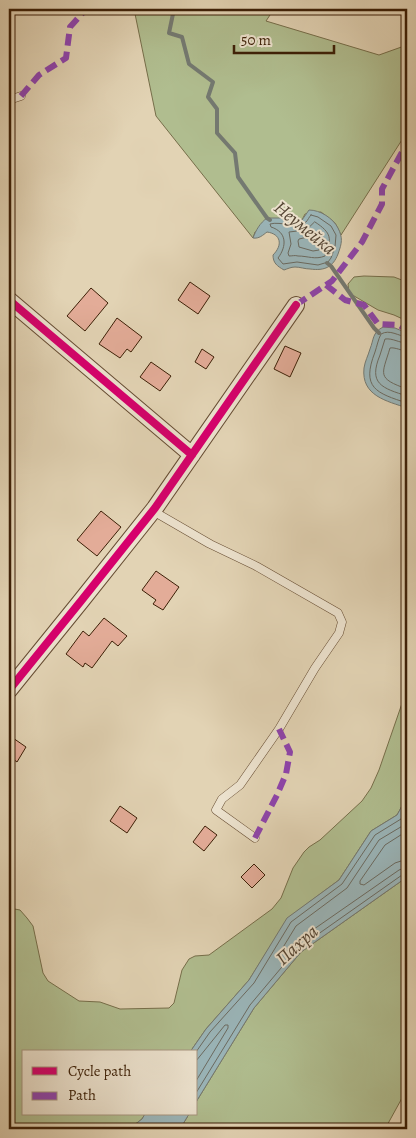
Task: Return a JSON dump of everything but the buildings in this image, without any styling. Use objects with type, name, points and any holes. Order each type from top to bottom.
[{"type":"street","points":[[9,300],[192,454]]},
{"type":"street","points":[[9,690],[153,511],[296,305]]},
{"type":"lane","points":[[9,100],[21,96]]},
{"type":"lane","points":[[153,511],[210,544],[256,566],[338,613],[342,622],[339,633],[315,668],[279,729],[240,786],[222,799],[216,810],[255,838]]},
{"type":"green space","points":[[134,9],[274,9],[266,21],[379,55],[407,45],[407,132],[341,235],[335,223],[321,212],[305,214],[302,220],[285,218],[255,232],[253,238],[156,116]]},
{"type":"green space","points":[[354,277],[394,277],[407,282],[407,321],[378,310],[349,293],[348,284]]},
{"type":"green space","points":[[407,689],[407,797],[397,815],[371,831],[339,880],[288,918],[249,980],[206,1029],[191,1050],[22,1050],[22,1116],[144,1116],[142,1119],[129,1129],[9,1129],[9,908],[20,910],[33,926],[43,973],[48,981],[79,1001],[100,1002],[120,1009],[169,1008],[174,1003],[182,970],[189,959],[195,956],[209,955],[272,909],[281,898],[293,868],[304,852],[320,840],[362,801],[371,788]]},
{"type":"green space","points":[[407,877],[407,1089],[385,1129],[180,1129],[188,1116],[198,1116],[198,1099],[254,1008],[301,952]]},
{"type":"water","points":[[309,210],[322,213],[336,224],[341,238],[338,254],[334,262],[324,269],[295,267],[284,270],[276,264],[273,258],[279,244],[278,238],[272,233],[267,232],[257,238],[253,238],[254,235],[260,224],[267,218],[302,220]]},
{"type":"water","points":[[383,327],[395,328],[407,333],[407,408],[377,396],[371,391],[364,377],[364,365],[374,336]]},
{"type":"water","name":"Пахра","points":[[407,797],[407,877],[301,952],[254,1008],[198,1099],[198,1050],[191,1050],[206,1029],[249,980],[287,918],[339,880],[371,831],[397,815]]},
{"type":"water","points":[[144,1116],[188,1116],[180,1129],[129,1129]]},
{"type":"waterway","name":"Неумейка","points":[[174,9],[169,33],[182,37],[189,64],[213,82],[208,97],[217,109],[217,133],[235,153],[238,177],[270,220]]},
{"type":"waterway","name":"Неумейка","points":[[327,263],[379,333]]},
{"type":"marked path","points":[[21,96],[39,75],[66,58],[70,27],[86,9]]},
{"type":"marked path","points":[[296,305],[332,281],[362,242],[382,204],[382,189],[407,143]]},
{"type":"marked path","points":[[326,285],[345,300],[364,305],[378,324],[399,325],[407,330]]},
{"type":"marked path","points":[[255,838],[286,774],[290,752],[279,729]]},
{"type":"cycle path","points":[[9,300],[192,455]]},
{"type":"cycle path","points":[[9,690],[155,508],[296,305]]}]
